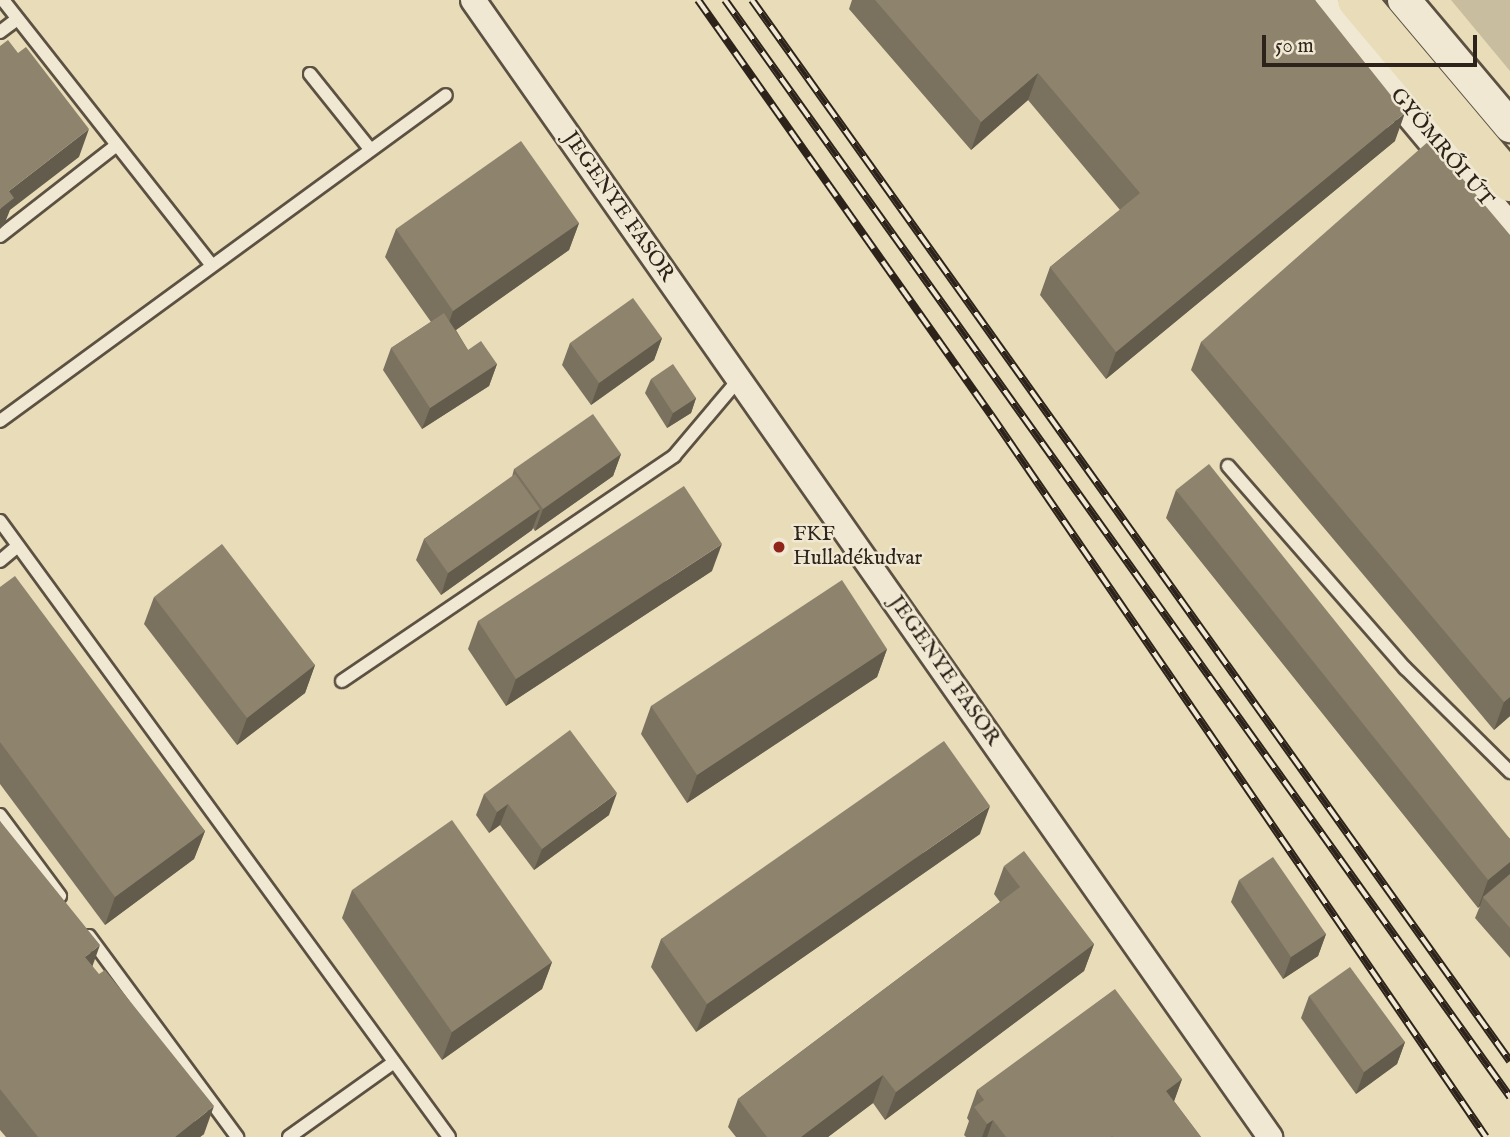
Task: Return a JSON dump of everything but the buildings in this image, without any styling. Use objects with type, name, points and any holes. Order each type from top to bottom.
[{"type":"main road","points":[[1357,0],[1510,182]]},
{"type":"street","name":"JEGENYE FASOR","points":[[472,0],[1270,1137]]},
{"type":"street","name":"GYÖMRŐI ÚT","points":[[1317,0],[1510,231]]},
{"type":"street","points":[[1404,0],[1510,126]]},
{"type":"lane","points":[[3,0],[211,264]]},
{"type":"lane","points":[[0,32],[17,19]]},
{"type":"lane","points":[[310,74],[370,149]]},
{"type":"lane","points":[[0,421],[211,264],[446,95]]},
{"type":"lane","points":[[0,236],[117,145]]},
{"type":"lane","points":[[342,681],[674,456],[738,379]]},
{"type":"lane","points":[[1228,466],[1405,668],[1510,772]]},
{"type":"lane","points":[[0,521],[449,1137]]},
{"type":"lane","points":[[0,561],[18,546]]},
{"type":"lane","points":[[0,815],[65,904]]},
{"type":"lane","points":[[82,926],[237,1137]]},
{"type":"lane","points":[[289,1137],[394,1062]]},
{"type":"shaded area","points":[[1451,0],[1510,0],[1510,71]]},
{"type":"railway","points":[[698,0],[991,415],[1486,1137]]},
{"type":"railway","points":[[725,0],[1510,1097]]},
{"type":"railway","points":[[752,0],[1510,1061]]},
{"type":"place","name":"FKF Hulladékudvar","points":[[779,547]]}]
